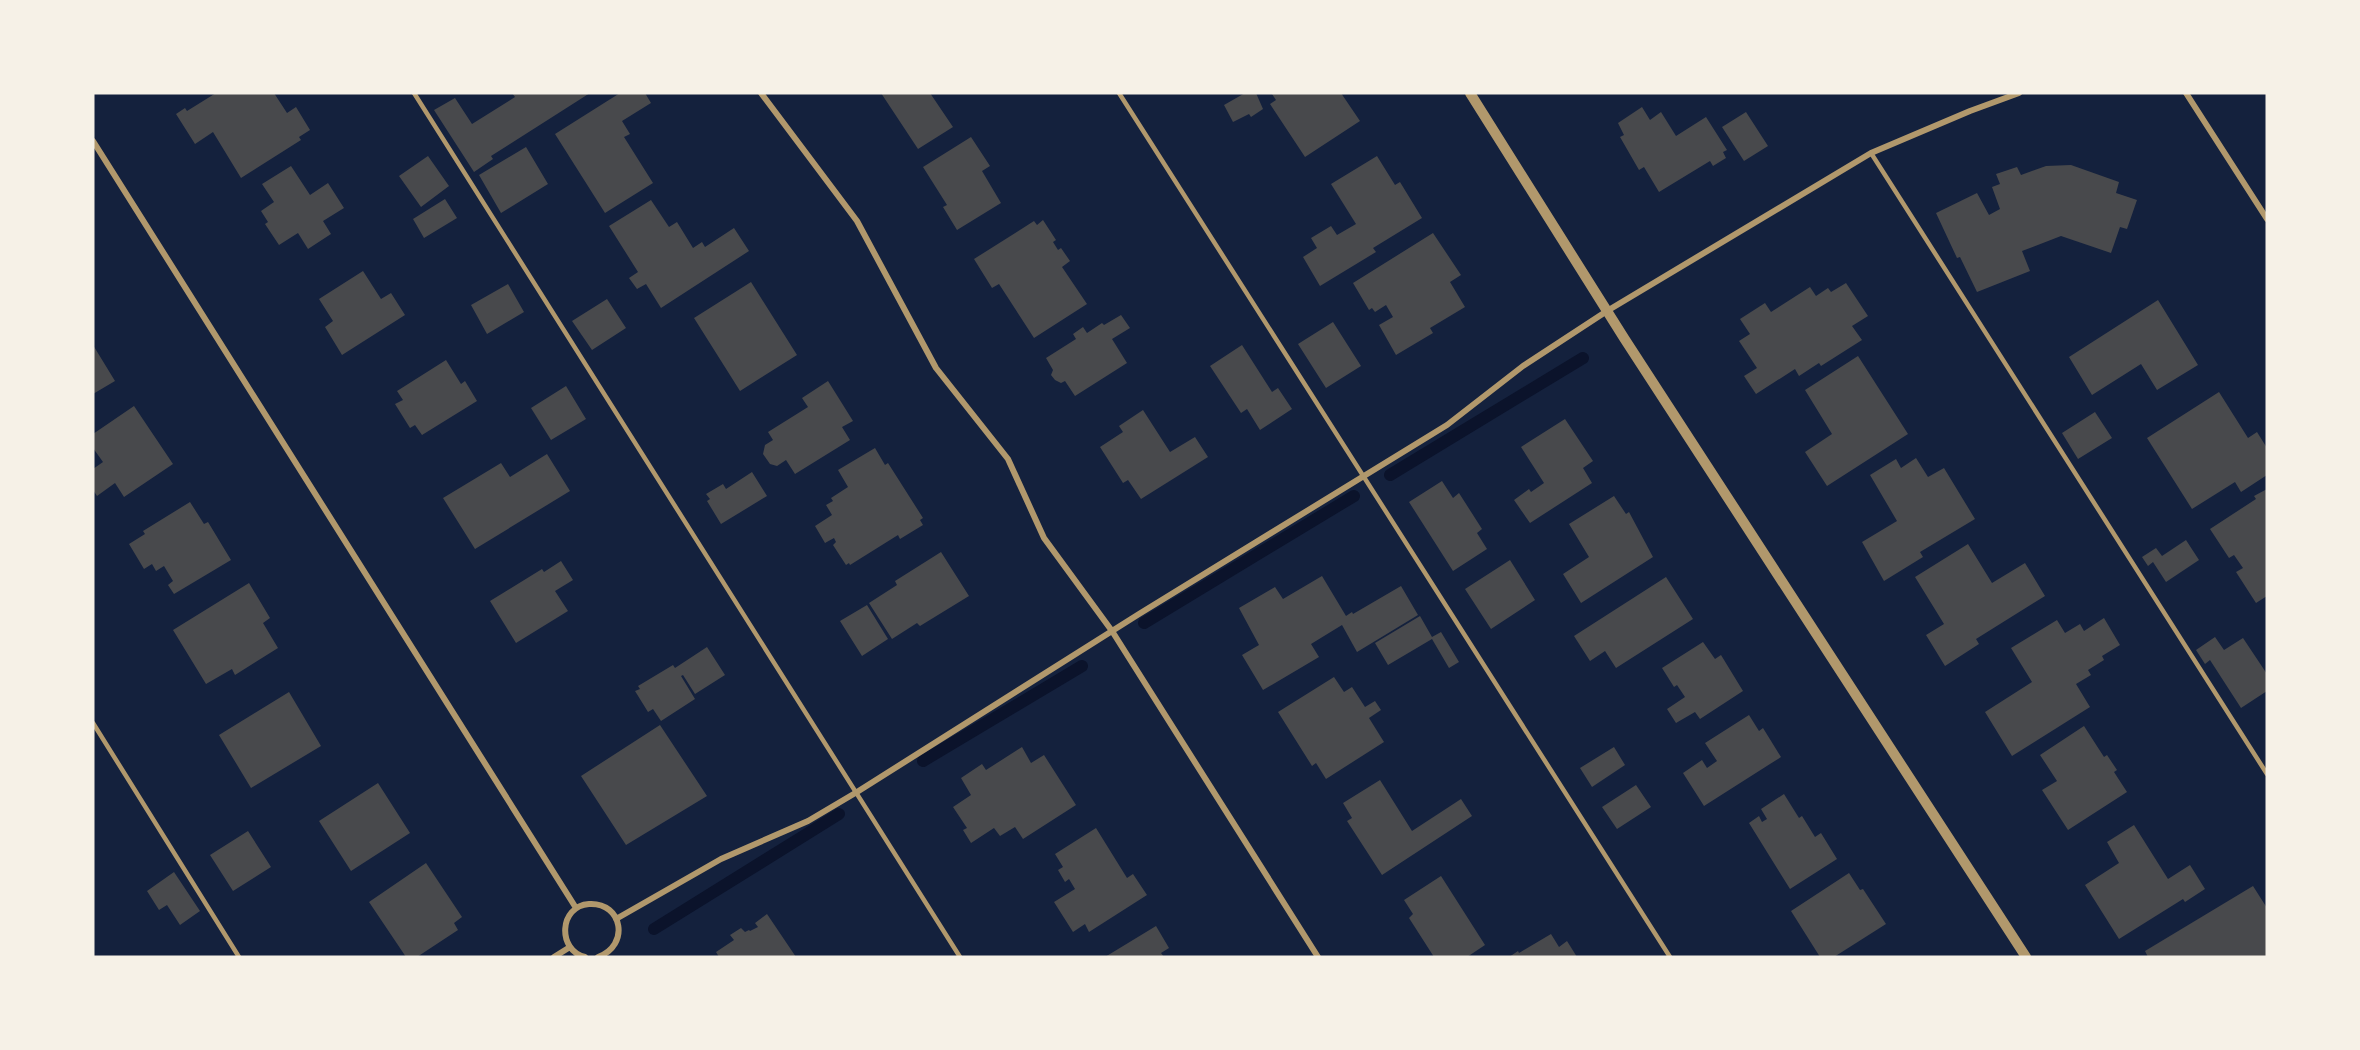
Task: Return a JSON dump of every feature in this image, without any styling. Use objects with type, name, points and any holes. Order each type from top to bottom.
[{"type":"street","points":[[761,93],[857,221],[936,368],[1008,459],[1044,538],[1112,631],[1318,957]]},
{"type":"street","points":[[1470,93],[1607,311],[2026,957]]},
{"type":"street","points":[[616,919],[721,858],[807,821],[857,792],[1112,631],[1447,425],[1523,366],[1607,311],[1871,153],[2019,93]]},
{"type":"street","points":[[2186,93],[2267,219]]},
{"type":"street","points":[[93,141],[576,908]]},
{"type":"street","points":[[585,957],[570,947],[565,934],[565,925],[568,916],[576,908],[591,903],[608,909],[616,919],[619,932],[613,948],[602,956]]},
{"type":"street","points":[[554,957],[570,947]]},
{"type":"lane","points":[[414,93],[960,957]]},
{"type":"lane","points":[[1119,93],[1670,957]]},
{"type":"lane","points":[[1871,153],[2267,774]]},
{"type":"lane","points":[[93,723],[239,957]]},
{"type":"building","points":[[216,93],[274,93],[287,113],[296,107],[310,130],[299,137],[301,140],[241,178],[213,132],[195,144],[176,114],[185,108],[187,111]]},
{"type":"building","points":[[512,93],[590,93],[491,156],[493,159],[474,172],[434,110],[455,98],[472,124],[515,97]]},
{"type":"building","points":[[620,93],[645,93],[651,103],[622,121],[630,134],[624,137],[653,183],[605,213],[555,134]]},
{"type":"building","points":[[881,93],[930,93],[953,127],[918,149]]},
{"type":"building","points":[[1245,93],[1256,93],[1263,109],[1251,117],[1249,114],[1233,122],[1224,105]]},
{"type":"building","points":[[1341,93],[1360,121],[1305,157],[1270,104],[1276,100],[1272,94]]},
{"type":"building","points":[[1642,107],[1650,120],[1661,112],[1676,136],[1706,117],[1727,150],[1723,152],[1726,158],[1713,166],[1710,161],[1659,192],[1644,167],[1639,170],[1620,137],[1624,135],[1618,123]]},
{"type":"building","points":[[1746,112],[1768,146],[1744,161],[1722,127]]},
{"type":"building","points":[[971,137],[990,166],[982,171],[1001,203],[957,230],[943,207],[947,205],[923,167]]},
{"type":"building","points":[[526,147],[548,184],[501,213],[479,175]]},
{"type":"building","points":[[428,156],[449,186],[421,207],[399,176]]},
{"type":"building","points":[[1377,156],[1395,185],[1400,182],[1422,218],[1373,248],[1376,252],[1320,286],[1303,257],[1317,248],[1311,238],[1331,226],[1337,235],[1356,224],[1331,184]]},
{"type":"building","points":[[2071,165],[2119,182],[2116,193],[2137,200],[2127,229],[2120,227],[2111,253],[2061,236],[2022,251],[2030,271],[1977,292],[1960,257],[1957,258],[1936,213],[1977,193],[1989,215],[2000,209],[1992,187],[2000,184],[1996,174],[2017,167],[2021,175],[2046,166]]},
{"type":"building","points":[[291,166],[310,195],[328,183],[344,208],[323,221],[331,234],[308,249],[298,233],[279,245],[265,224],[268,222],[261,211],[274,202],[262,184]]},
{"type":"building","points":[[445,199],[457,218],[424,238],[413,219]]},
{"type":"building","points":[[651,200],[669,227],[677,222],[693,248],[702,242],[705,247],[734,228],[749,251],[661,308],[646,284],[637,289],[629,278],[638,272],[609,226]]},
{"type":"building","points":[[1043,220],[1056,240],[1053,242],[1058,250],[1061,248],[1070,261],[1062,267],[1087,304],[1034,338],[999,284],[992,288],[974,259],[1034,221],[1037,225]]},
{"type":"building","points":[[1433,233],[1461,275],[1450,282],[1465,307],[1430,328],[1433,333],[1396,355],[1379,325],[1393,317],[1386,305],[1375,312],[1372,308],[1369,310],[1353,283]]},
{"type":"building","points":[[363,271],[381,299],[391,293],[405,315],[342,355],[325,327],[333,321],[319,299]]},
{"type":"building","points":[[751,282],[797,355],[740,391],[694,318]]},
{"type":"building","points":[[1846,283],[1868,316],[1852,326],[1862,340],[1821,366],[1819,363],[1799,376],[1795,369],[1756,394],[1744,376],[1757,368],[1739,341],[1750,334],[1740,319],[1765,303],[1771,312],[1810,287],[1816,296],[1828,288],[1831,292]]},
{"type":"building","points":[[508,284],[524,312],[487,334],[471,305]]},
{"type":"building","points":[[607,299],[626,328],[592,350],[572,321]]},
{"type":"building","points":[[2158,300],[2198,365],[2157,390],[2141,364],[2092,395],[2069,357]]},
{"type":"building","points":[[1121,315],[1130,328],[1112,339],[1127,363],[1075,396],[1065,381],[1061,383],[1051,375],[1053,370],[1046,358],[1076,339],[1073,334],[1083,327],[1087,333],[1102,323],[1104,325]]},
{"type":"building","points":[[1333,322],[1361,366],[1326,388],[1298,344]]},
{"type":"building","points":[[93,345],[115,381],[93,394]]},
{"type":"building","points":[[1242,345],[1272,392],[1278,388],[1292,409],[1260,430],[1247,409],[1241,413],[1210,366]]},
{"type":"building","points":[[1858,356],[1908,434],[1827,486],[1805,452],[1832,434],[1805,390]]},
{"type":"building","points":[[446,360],[461,384],[465,381],[477,401],[422,435],[415,425],[410,428],[395,404],[403,400],[397,391]]},
{"type":"building","points":[[828,381],[853,421],[842,427],[850,440],[795,474],[786,460],[777,466],[770,464],[763,454],[765,445],[773,440],[768,432],[808,407],[802,398]]},
{"type":"building","points":[[566,386],[586,419],[551,440],[531,408]]},
{"type":"building","points":[[2219,392],[2248,438],[2257,432],[2267,448],[2267,475],[2241,492],[2235,482],[2192,509],[2147,438]]},
{"type":"building","points":[[134,406],[173,464],[124,497],[115,483],[97,496],[93,490],[93,469],[103,462],[93,448],[93,434]]},
{"type":"building","points":[[1143,410],[1170,452],[1195,437],[1208,457],[1141,499],[1128,480],[1123,483],[1100,447],[1123,432],[1119,426]]},
{"type":"building","points":[[2095,412],[2112,438],[2078,459],[2062,433]]},
{"type":"building","points":[[1565,419],[1593,461],[1583,468],[1592,483],[1530,523],[1514,500],[1529,489],[1531,492],[1544,483],[1521,447]]},
{"type":"building","points":[[875,448],[885,465],[888,463],[923,518],[920,520],[923,525],[900,539],[898,535],[850,565],[849,563],[846,565],[833,545],[836,542],[834,538],[825,543],[815,526],[832,515],[826,505],[833,501],[831,498],[848,487],[838,470]]},
{"type":"building","points":[[547,454],[570,491],[475,549],[443,498],[501,463],[510,477]]},
{"type":"building","points":[[1916,458],[1928,477],[1944,468],[1975,519],[1920,552],[1923,557],[1884,581],[1862,542],[1897,521],[1870,475],[1896,459],[1901,468]]},
{"type":"building","points":[[752,472],[767,496],[721,524],[707,501],[710,499],[706,494],[723,484],[726,489]]},
{"type":"building","points":[[1442,481],[1453,498],[1459,493],[1482,529],[1477,533],[1487,549],[1453,571],[1409,502]]},
{"type":"building","points":[[2267,489],[2267,596],[2256,603],[2236,572],[2243,568],[2234,555],[2229,558],[2210,529],[2256,499],[2254,496]]},
{"type":"building","points":[[1614,496],[1626,514],[1629,512],[1653,557],[1581,603],[1563,574],[1589,557],[1569,524]]},
{"type":"building","points":[[190,502],[204,524],[208,522],[231,560],[174,594],[168,585],[173,581],[164,566],[156,571],[152,564],[144,569],[129,544],[145,534],[143,531]]},
{"type":"building","points":[[2186,540],[2199,560],[2166,582],[2153,562],[2148,566],[2142,557],[2156,548],[2162,556]]},
{"type":"building","points":[[1968,544],[1992,583],[2025,563],[2045,596],[1976,639],[1979,644],[1945,666],[1926,635],[1944,624],[1915,577]]},
{"type":"building","points":[[941,552],[969,596],[920,626],[917,623],[892,639],[869,603],[897,585],[895,581]]},
{"type":"building","points":[[1510,560],[1535,600],[1491,629],[1465,589]]},
{"type":"building","points":[[561,561],[573,580],[555,591],[568,611],[516,643],[490,601],[542,569],[544,572]]},
{"type":"building","points":[[1322,576],[1346,616],[1401,586],[1418,615],[1357,652],[1342,625],[1311,644],[1319,657],[1263,690],[1242,655],[1259,645],[1239,608],[1275,587],[1283,599]]},
{"type":"building","points":[[1666,577],[1693,619],[1616,668],[1605,651],[1590,661],[1574,636]]},
{"type":"building","points":[[249,583],[270,618],[263,623],[278,648],[235,675],[232,669],[206,684],[173,630]]},
{"type":"building","points":[[867,605],[888,639],[862,656],[840,621]]},
{"type":"building","points":[[1420,616],[1432,637],[1441,632],[1459,662],[1449,668],[1432,639],[1388,665],[1375,643]]},
{"type":"building","points":[[2104,618],[2120,645],[2102,656],[2104,660],[2088,670],[2091,675],[2076,684],[2090,707],[2012,756],[1985,712],[2032,682],[2011,648],[2057,620],[2065,633],[2080,624],[2084,631]]},
{"type":"building","points":[[2215,637],[2224,650],[2243,638],[2267,674],[2267,691],[2241,708],[2210,660],[2205,664],[2196,650]]},
{"type":"building","points":[[1703,642],[1715,659],[1721,655],[1743,691],[1700,719],[1695,712],[1676,723],[1667,709],[1685,697],[1677,685],[1674,687],[1662,668]]},
{"type":"building","points":[[707,647],[725,675],[695,694],[683,675],[681,676],[695,699],[661,721],[653,709],[648,712],[635,691],[640,689],[638,686],[673,665],[675,668]]},
{"type":"building","points":[[1334,677],[1344,692],[1352,687],[1365,707],[1375,701],[1381,710],[1369,718],[1384,742],[1326,779],[1316,763],[1312,766],[1278,712]]},
{"type":"building","points":[[289,692],[321,746],[251,788],[219,735]]},
{"type":"building","points":[[1749,715],[1759,731],[1763,728],[1781,757],[1704,806],[1683,773],[1702,760],[1707,768],[1717,761],[1705,743]]},
{"type":"building","points":[[660,725],[707,796],[626,845],[581,776]]},
{"type":"building","points":[[2084,726],[2104,757],[2107,755],[2117,770],[2114,772],[2127,792],[2068,830],[2042,790],[2057,781],[2040,755]]},
{"type":"building","points":[[1022,747],[1031,763],[1044,755],[1076,805],[1023,839],[1015,827],[1000,836],[994,828],[971,843],[963,830],[967,828],[953,807],[971,795],[961,778],[982,764],[986,770]]},
{"type":"building","points":[[1614,747],[1625,765],[1592,787],[1580,768]]},
{"type":"building","points":[[1380,780],[1412,831],[1461,799],[1472,816],[1382,875],[1347,821],[1352,818],[1343,803]]},
{"type":"building","points":[[378,783],[410,833],[351,871],[319,821]]},
{"type":"building","points":[[1636,785],[1651,807],[1617,829],[1602,807]]},
{"type":"building","points":[[1784,794],[1799,818],[1802,816],[1815,837],[1821,833],[1837,859],[1790,889],[1749,823],[1759,816],[1762,822],[1767,819],[1761,809]]},
{"type":"building","points":[[2134,825],[2168,879],[2190,865],[2205,889],[2185,902],[2183,899],[2119,939],[2085,885],[2119,863],[2107,842]]},
{"type":"building","points":[[1096,828],[1127,878],[1133,874],[1147,895],[1089,932],[1085,924],[1073,932],[1054,902],[1075,889],[1069,879],[1065,882],[1058,870],[1063,867],[1055,854]]},
{"type":"building","points":[[248,831],[271,867],[233,891],[210,855]]},
{"type":"building","points":[[426,863],[462,917],[454,923],[458,930],[417,957],[406,957],[369,902]]},
{"type":"building","points":[[174,872],[200,911],[180,925],[167,905],[159,910],[147,891]]},
{"type":"building","points":[[1849,873],[1860,890],[1863,889],[1886,924],[1834,957],[1820,957],[1791,911]]},
{"type":"building","points":[[1441,876],[1485,945],[1467,957],[1434,957],[1409,918],[1413,914],[1404,900]]},
{"type":"building","points":[[2253,886],[2267,908],[2267,957],[2148,957],[2145,951]]},
{"type":"building","points":[[767,914],[796,957],[719,957],[716,952],[734,940],[730,935],[741,928],[745,932],[758,927],[755,923]]},
{"type":"building","points":[[1156,926],[1169,948],[1161,953],[1164,957],[1105,957]]},
{"type":"building","points":[[1551,934],[1559,947],[1567,941],[1577,957],[1509,957],[1518,951],[1519,953]]},
{"type":"waterway","points":[[1390,475],[1583,358]]},
{"type":"waterway","points":[[1144,623],[1354,496]]},
{"type":"waterway","points":[[923,761],[1082,666]]},
{"type":"waterway","points":[[654,929],[839,814]]}]
